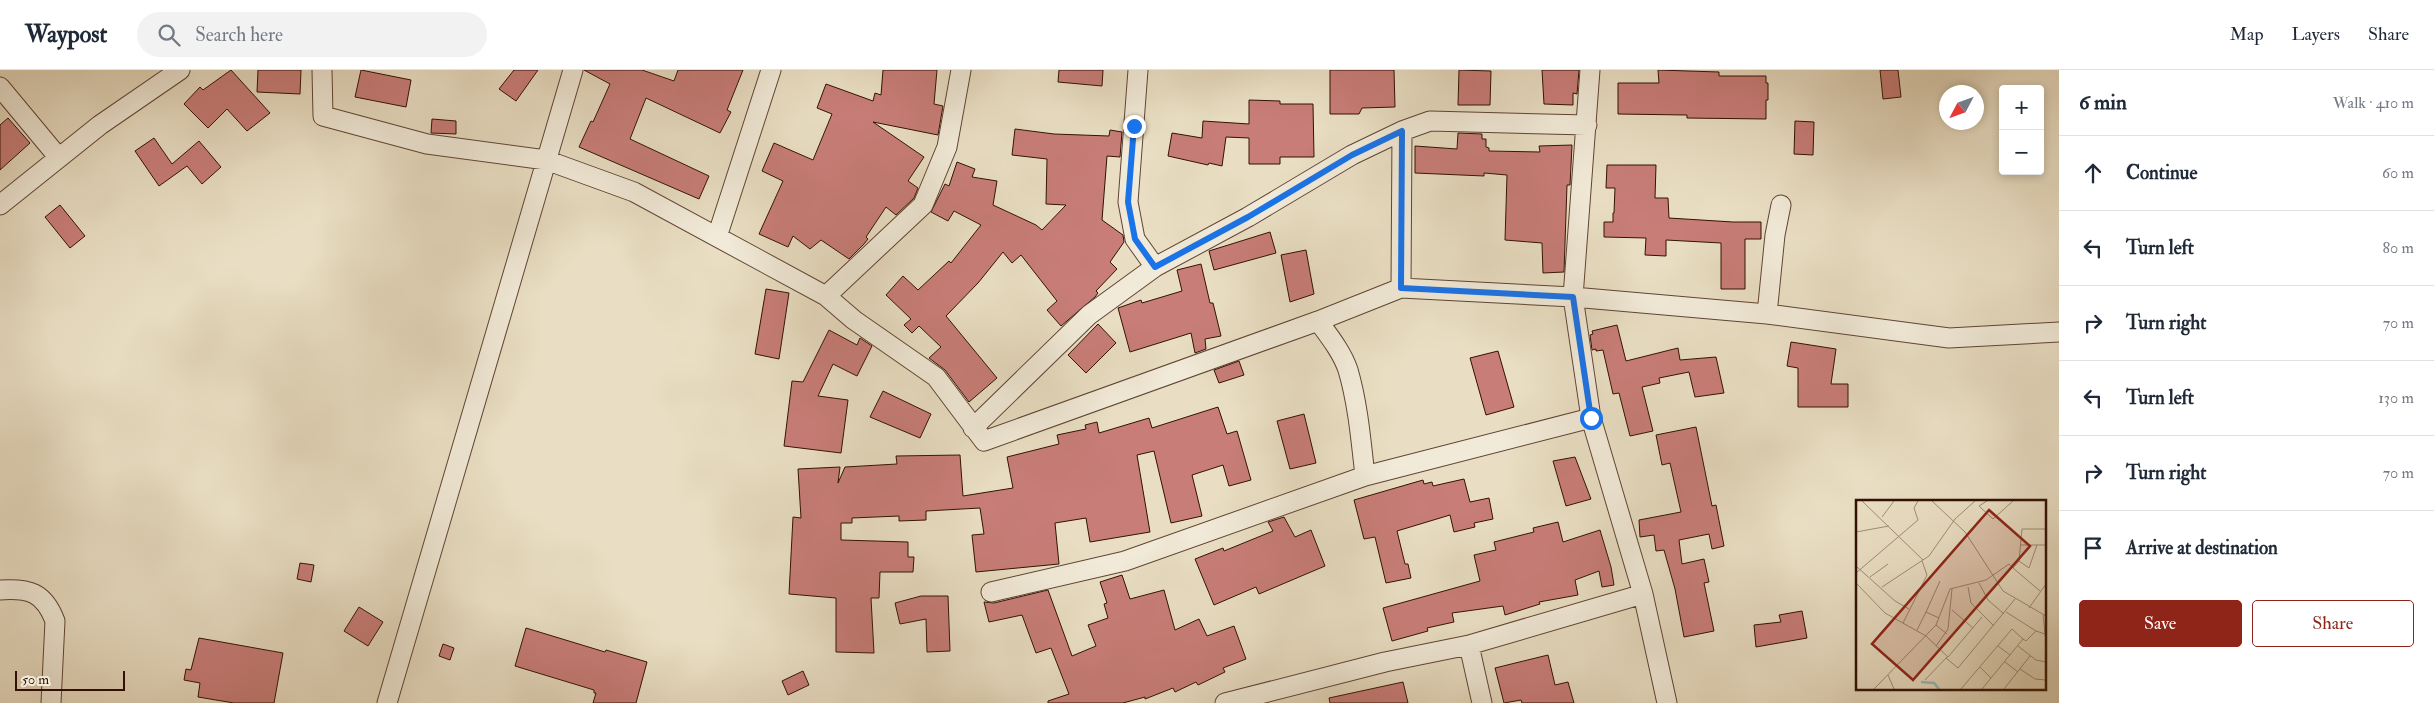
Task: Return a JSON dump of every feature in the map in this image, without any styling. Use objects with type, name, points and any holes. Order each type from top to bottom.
[{"type":"street","points":[[0,204],[100,125],[180,70]]},
{"type":"street","points":[[322,70],[323,116],[426,144],[546,160],[634,192],[826,296],[854,320],[936,377],[984,440],[1318,320],[1401,288],[1573,297],[1767,314],[1949,338],[2059,332]]},
{"type":"street","points":[[387,703],[573,70]]},
{"type":"street","points":[[716,237],[771,70]]},
{"type":"street","points":[[826,296],[923,205],[947,147],[960,70]]},
{"type":"street","points":[[1138,70],[1128,202],[1135,239],[1155,267]]},
{"type":"street","points":[[1590,70],[1573,297],[1591,418],[1643,594],[1667,703]]},
{"type":"street","points":[[0,87],[59,158]]},
{"type":"street","points":[[973,428],[1089,315],[1155,267],[1248,217],[1352,155],[1402,131],[1430,121],[1587,125]]},
{"type":"street","points":[[1401,288],[1402,131]]},
{"type":"street","points":[[1767,314],[1775,235],[1781,206]]},
{"type":"street","points":[[1318,320],[1347,368],[1359,420],[1365,476]]},
{"type":"street","points":[[991,592],[1125,561],[1365,476],[1591,418]]},
{"type":"street","points":[[0,590],[20,589],[33,592],[51,610],[55,621],[51,703]]},
{"type":"street","points":[[1225,703],[1385,662],[1469,645],[1643,594]]},
{"type":"street","points":[[1469,645],[1482,703]]},
{"type":"building","points":[[231,70],[270,113],[247,131],[227,109],[208,128],[184,104],[200,87],[203,90]]},
{"type":"building","points":[[258,70],[301,70],[300,94],[257,92]]},
{"type":"building","points":[[361,70],[411,80],[406,107],[355,97]]},
{"type":"building","points":[[514,70],[538,70],[516,101],[499,89]]},
{"type":"building","points":[[584,70],[642,70],[674,81],[678,70],[743,70],[727,110],[731,112],[720,133],[646,98],[630,139],[709,176],[699,199],[579,147],[591,121],[593,122],[610,84]]},
{"type":"building","points":[[883,70],[937,70],[934,104],[943,106],[938,135],[873,122],[924,157],[908,181],[918,188],[914,198],[896,215],[886,207],[866,237],[868,239],[849,259],[821,240],[810,249],[793,236],[788,247],[759,234],[783,181],[762,171],[774,143],[813,160],[832,114],[817,108],[826,84],[873,101],[875,93],[881,95]]},
{"type":"building","points":[[1059,70],[1103,70],[1102,86],[1058,82]]},
{"type":"building","points":[[1330,70],[1394,70],[1395,107],[1362,108],[1359,114],[1330,114]]},
{"type":"building","points":[[1459,70],[1491,71],[1490,105],[1458,105]]},
{"type":"building","points":[[1542,70],[1579,70],[1577,94],[1573,93],[1573,105],[1544,104]]},
{"type":"building","points":[[1658,70],[1719,72],[1719,76],[1766,76],[1768,100],[1766,100],[1766,119],[1687,118],[1687,115],[1618,114],[1618,83],[1659,83]]},
{"type":"building","points":[[1880,70],[1898,70],[1901,97],[1883,99]]},
{"type":"building","points":[[1249,100],[1280,101],[1280,104],[1313,104],[1314,157],[1280,157],[1280,164],[1249,164],[1249,138],[1226,137],[1222,166],[1209,163],[1208,165],[1168,156],[1172,133],[1202,138],[1203,121],[1249,124]]},
{"type":"building","points":[[8,118],[30,143],[0,170],[0,125]]},
{"type":"building","points":[[432,119],[456,121],[456,134],[431,133]]},
{"type":"building","points":[[1795,121],[1814,122],[1813,155],[1794,154]]},
{"type":"building","points":[[1015,129],[1054,134],[1109,136],[1110,130],[1122,132],[1120,157],[1107,156],[1102,220],[1123,235],[1124,242],[1110,262],[1117,269],[1096,291],[1098,293],[1095,297],[1061,326],[1047,310],[1057,301],[1021,255],[1012,263],[1003,252],[978,283],[946,316],[997,378],[969,402],[945,370],[929,358],[941,347],[919,326],[912,333],[904,325],[911,319],[886,295],[903,276],[918,290],[949,261],[951,263],[981,225],[954,211],[948,221],[931,212],[945,184],[949,186],[957,162],[975,169],[972,177],[997,181],[993,205],[1036,225],[1042,230],[1066,205],[1046,204],[1047,159],[1012,155]]},
{"type":"building","points":[[1458,133],[1482,134],[1482,139],[1486,139],[1486,147],[1489,148],[1489,151],[1540,152],[1539,146],[1572,145],[1570,185],[1567,185],[1564,272],[1543,273],[1542,243],[1505,240],[1507,175],[1415,173],[1415,146],[1457,149]]},
{"type":"building","points":[[154,138],[172,164],[199,141],[221,167],[202,184],[187,166],[159,186],[135,151]]},
{"type":"building","points":[[1607,165],[1656,165],[1655,198],[1668,198],[1669,218],[1761,222],[1761,239],[1745,239],[1745,289],[1721,289],[1721,243],[1666,240],[1666,256],[1645,255],[1646,238],[1604,237],[1604,222],[1613,222],[1614,213],[1615,188],[1606,188]]},
{"type":"building","points":[[60,205],[85,236],[70,248],[45,217]]},
{"type":"building","points":[[1270,232],[1276,253],[1214,270],[1209,251]]},
{"type":"building","points":[[1306,250],[1314,294],[1290,302],[1281,255]]},
{"type":"building","points":[[1201,264],[1210,303],[1213,303],[1221,336],[1205,339],[1206,349],[1195,353],[1191,333],[1130,352],[1118,308],[1141,300],[1142,303],[1182,291],[1177,270]]},
{"type":"building","points":[[766,289],[789,293],[779,359],[755,354]]},
{"type":"building","points":[[1098,324],[1116,343],[1086,373],[1068,355]]},
{"type":"building","points":[[1617,325],[1626,361],[1678,348],[1680,360],[1716,357],[1724,393],[1695,397],[1689,372],[1659,378],[1660,383],[1642,387],[1653,431],[1630,436],[1619,393],[1613,394],[1603,350],[1592,350],[1590,335],[1593,334],[1592,331]]},
{"type":"building","points":[[829,330],[857,345],[860,338],[872,346],[857,376],[833,364],[818,396],[848,400],[841,453],[784,446],[792,381],[803,382]]},
{"type":"building","points":[[1791,342],[1836,349],[1831,384],[1848,384],[1848,407],[1798,407],[1798,368],[1787,366]]},
{"type":"building","points":[[1498,351],[1514,407],[1486,415],[1470,358]]},
{"type":"building","points":[[1239,361],[1244,375],[1219,383],[1214,370]]},
{"type":"building","points":[[883,391],[931,414],[920,438],[870,417]]},
{"type":"building","points":[[1218,407],[1227,434],[1237,431],[1251,480],[1229,486],[1223,465],[1192,475],[1202,516],[1171,523],[1154,451],[1137,455],[1150,532],[1090,542],[1086,518],[1055,523],[1059,564],[976,572],[972,535],[984,534],[980,508],[926,511],[926,520],[899,521],[899,516],[852,518],[852,523],[841,523],[841,540],[908,542],[908,557],[914,557],[913,572],[880,572],[879,598],[871,598],[874,653],[836,652],[836,598],[789,594],[793,517],[801,518],[798,469],[840,467],[838,483],[845,467],[897,464],[896,456],[960,455],[963,496],[1013,488],[1007,457],[1059,444],[1057,435],[1086,429],[1085,425],[1097,422],[1099,433],[1149,418],[1152,428]]},
{"type":"building","points":[[1304,414],[1316,463],[1290,469],[1277,421]]},
{"type":"building","points":[[1696,427],[1712,506],[1716,505],[1724,546],[1712,549],[1709,534],[1679,540],[1682,564],[1704,559],[1709,582],[1704,583],[1714,631],[1684,637],[1675,589],[1664,550],[1656,551],[1654,535],[1640,537],[1639,520],[1681,512],[1670,463],[1662,465],[1656,435]]},
{"type":"building","points":[[1575,457],[1591,499],[1566,506],[1553,461]]},
{"type":"building","points":[[1464,479],[1470,502],[1489,498],[1493,519],[1474,523],[1475,527],[1454,532],[1450,515],[1397,531],[1405,564],[1408,564],[1411,578],[1386,583],[1375,537],[1364,539],[1354,500],[1423,480],[1424,484],[1432,482],[1433,486]]},
{"type":"building","points":[[1284,517],[1295,537],[1311,530],[1325,566],[1259,594],[1256,587],[1214,605],[1195,559],[1223,548],[1224,551],[1273,531],[1268,522]]},
{"type":"building","points":[[1558,522],[1563,542],[1600,530],[1611,567],[1614,585],[1602,587],[1599,571],[1575,580],[1578,595],[1539,602],[1540,604],[1505,615],[1503,606],[1452,613],[1454,622],[1427,628],[1428,631],[1392,641],[1383,608],[1480,581],[1474,555],[1496,550],[1494,542],[1534,532],[1533,528]]},
{"type":"building","points":[[300,563],[314,565],[311,582],[297,579]]},
{"type":"building","points":[[1122,575],[1130,599],[1164,590],[1175,630],[1199,619],[1207,636],[1234,626],[1246,659],[1223,668],[1225,672],[1198,685],[1196,682],[1175,692],[1173,688],[1145,699],[1145,697],[1123,703],[1048,703],[1048,701],[1069,694],[1051,648],[1036,653],[1022,615],[989,622],[984,602],[994,603],[1048,590],[1072,656],[1096,646],[1088,625],[1108,618],[1104,604],[1107,603],[1100,582]]},
{"type":"building","points":[[921,596],[948,596],[950,651],[927,652],[926,619],[900,624],[895,603]]},
{"type":"building","points":[[359,607],[383,622],[368,646],[344,631]]},
{"type":"building","points":[[1802,611],[1807,638],[1756,647],[1754,625],[1781,622],[1779,615]]},
{"type":"building","points":[[526,628],[605,652],[606,650],[647,662],[636,703],[593,703],[596,693],[594,693],[594,690],[515,666]]},
{"type":"building","points":[[199,638],[283,653],[274,703],[234,703],[198,697],[200,683],[184,680],[186,669],[191,670]]},
{"type":"building","points":[[443,644],[454,648],[450,660],[439,656]]},
{"type":"building","points":[[1548,655],[1555,685],[1568,682],[1574,703],[1522,703],[1521,700],[1504,703],[1495,668]]},
{"type":"building","points":[[803,671],[809,685],[788,695],[782,681]]},
{"type":"building","points":[[1403,682],[1408,703],[1330,703],[1329,698]]},
{"type":"route","points":[[1134,126],[1128,202],[1135,239],[1155,267],[1248,217],[1352,155],[1402,131],[1401,288],[1573,297],[1591,418]]}]
